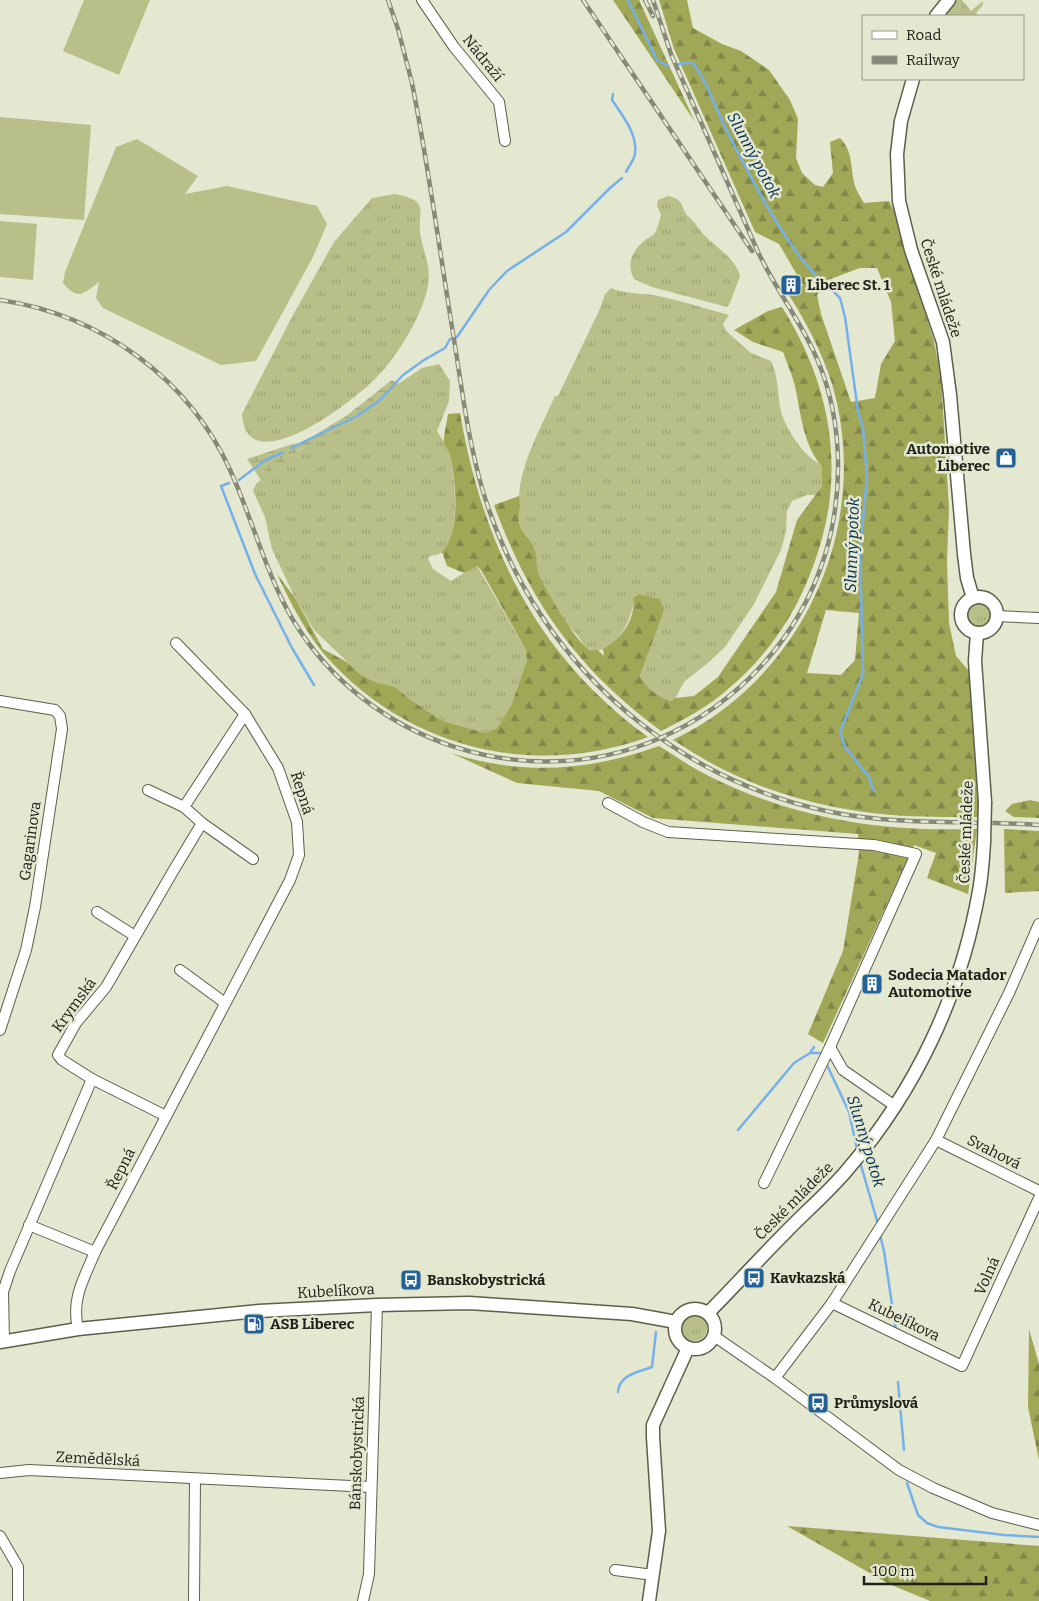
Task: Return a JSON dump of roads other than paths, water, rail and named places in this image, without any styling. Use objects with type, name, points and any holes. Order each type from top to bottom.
[{"type":"street","name":"Nádraží","points":[[422,0],[454,47],[499,102],[505,141]]},
{"type":"street","points":[[936,15],[942,0]]},
{"type":"street","points":[[937,15],[948,0]]},
{"type":"street","name":"České mládeže","points":[[913,80],[901,121],[897,154],[899,201],[911,250],[943,342],[950,395],[964,554],[967,578],[973,598]]},
{"type":"street","points":[[984,597],[991,601],[996,609],[997,616],[996,623],[991,629],[977,633],[966,628],[961,617],[964,605],[973,598],[984,597]]},
{"type":"street","points":[[997,616],[1039,618]]},
{"type":"street","name":"České mládeže","points":[[708,1313],[852,1165],[895,1106],[931,1042],[947,1008],[971,932],[980,889],[984,842],[986,802],[975,661],[977,633]]},
{"type":"street","name":"Řepná","points":[[78,1329],[75,1317],[76,1298],[95,1252],[290,880],[299,856],[297,822],[278,768],[244,714],[176,643]]},
{"type":"street","name":"Gagarinova","points":[[0,701],[54,710],[60,716],[62,729],[36,907],[26,950],[0,1030]]},
{"type":"street","points":[[184,807],[244,714]]},
{"type":"street","points":[[148,790],[184,807],[202,824],[253,859]]},
{"type":"street","points":[[608,803],[643,822],[668,832],[874,845],[916,854],[830,1047],[764,1183]]},
{"type":"street","name":"Krymská","points":[[166,1116],[92,1079],[62,1060],[58,1055],[76,1023],[106,987],[202,824]]},
{"type":"street","points":[[97,912],[135,936]]},
{"type":"street","points":[[775,1378],[832,1303],[936,1140],[1009,993],[1039,924]]},
{"type":"street","points":[[180,970],[226,1003]]},
{"type":"street","points":[[830,1047],[842,1070],[895,1106]]},
{"type":"street","points":[[2,1341],[5,1271],[29,1225],[92,1079]]},
{"type":"street","name":"Svahová","points":[[936,1140],[1039,1191]]},
{"type":"street","name":"Volná","points":[[962,1366],[1039,1198]]},
{"type":"street","points":[[29,1225],[95,1252]]},
{"type":"street","name":"Kubelíkova","points":[[2,1341],[78,1329],[259,1311],[377,1305],[478,1303],[632,1314],[676,1322]]},
{"type":"street","name":"Kubelíkova","points":[[832,1303],[962,1366]]},
{"type":"street","name":"Bánskobystrická","points":[[363,1601],[369,1574],[377,1305]]},
{"type":"street","points":[[691,1308],[698,1308],[708,1313],[714,1322],[714,1336],[708,1344],[701,1348],[688,1348],[677,1339],[674,1328],[682,1313],[691,1308]]},
{"type":"street","points":[[714,1336],[775,1378],[899,1470],[933,1488],[992,1513],[1039,1525]]},
{"type":"street","points":[[649,1601],[659,1531],[653,1437],[654,1425],[688,1348]]},
{"type":"street","name":"Zemědělská","points":[[0,1473],[29,1470],[371,1487]]},
{"type":"street","points":[[194,1601],[196,1479]]},
{"type":"street","points":[[0,1536],[18,1567],[18,1601]]},
{"type":"street","points":[[615,1570],[653,1575]]},
{"type":"waterway","name":"Slunný potok","points":[[628,0],[657,60],[668,66]]},
{"type":"waterway","name":"Slunný potok","points":[[679,64],[692,62],[698,70],[746,168],[768,208],[805,263],[818,278],[830,287]]},
{"type":"waterway","points":[[613,94],[612,100],[632,132],[634,139],[633,161],[626,172]]},
{"type":"waterway","points":[[291,448],[357,416],[380,400],[403,375],[445,348],[450,339],[457,337],[489,290],[507,271],[566,232],[622,178]]},
{"type":"waterway","name":"Slunný potok","points":[[833,291],[840,298],[845,317],[858,411],[863,428],[867,476],[860,553],[863,674],[840,732],[845,747],[869,777],[874,791]]},
{"type":"waterway","points":[[239,480],[264,461],[283,452]]},
{"type":"waterway","points":[[229,483],[221,486],[255,574],[292,648],[314,685]]},
{"type":"waterway","name":"Slunný potok","points":[[814,1047],[810,1053],[820,1053]]},
{"type":"waterway","points":[[738,1130],[794,1063],[810,1053]]},
{"type":"waterway","name":"Slunný potok","points":[[827,1065],[849,1112],[857,1149]]},
{"type":"waterway","name":"Slunný potok","points":[[860,1162],[878,1224]]},
{"type":"waterway","name":"Slunný potok","points":[[880,1235],[896,1331]]},
{"type":"waterway","points":[[618,1392],[619,1386],[630,1375],[652,1367],[656,1332]]},
{"type":"waterway","name":"Slunný potok","points":[[898,1382],[904,1450]]},
{"type":"waterway","name":"Slunný potok","points":[[907,1483],[918,1515],[927,1523],[938,1527],[1039,1537]]},
{"type":"railway","points":[[388,0],[398,29],[412,83],[465,408],[482,488],[493,522],[507,555],[542,617],[563,646],[612,699],[660,738],[706,767],[755,789],[805,806],[857,816],[909,821],[1039,825]]},
{"type":"railway","points":[[583,0],[752,251]]},
{"type":"railway","points":[[645,0],[653,16]]},
{"type":"railway","points":[[0,300],[37,308],[73,320],[106,336],[138,356],[166,380],[191,408],[213,438],[231,472],[267,566],[293,620],[325,663],[363,698],[406,726],[454,747],[504,758],[556,761],[607,755],[658,739],[687,725],[714,708],[739,688],[782,641],[799,614],[814,586],[825,555],[831,530],[836,504],[838,450],[830,398],[822,372],[806,336],[758,252],[671,54],[653,0]]},
{"type":"place","name":"Liberec St. 1","points":[[791,285]]},
{"type":"place","name":"Automotive Liberec","points":[[1006,458]]},
{"type":"place","name":"Sodecia Matador Automotive","points":[[872,984]]},
{"type":"place","name":"Kavkazská","points":[[754,1278]]},
{"type":"place","name":"Banskobystrická","points":[[411,1280]]},
{"type":"place","name":"ASB Liberec","points":[[254,1324]]},
{"type":"place","name":"Průmyslová","points":[[818,1403]]}]
